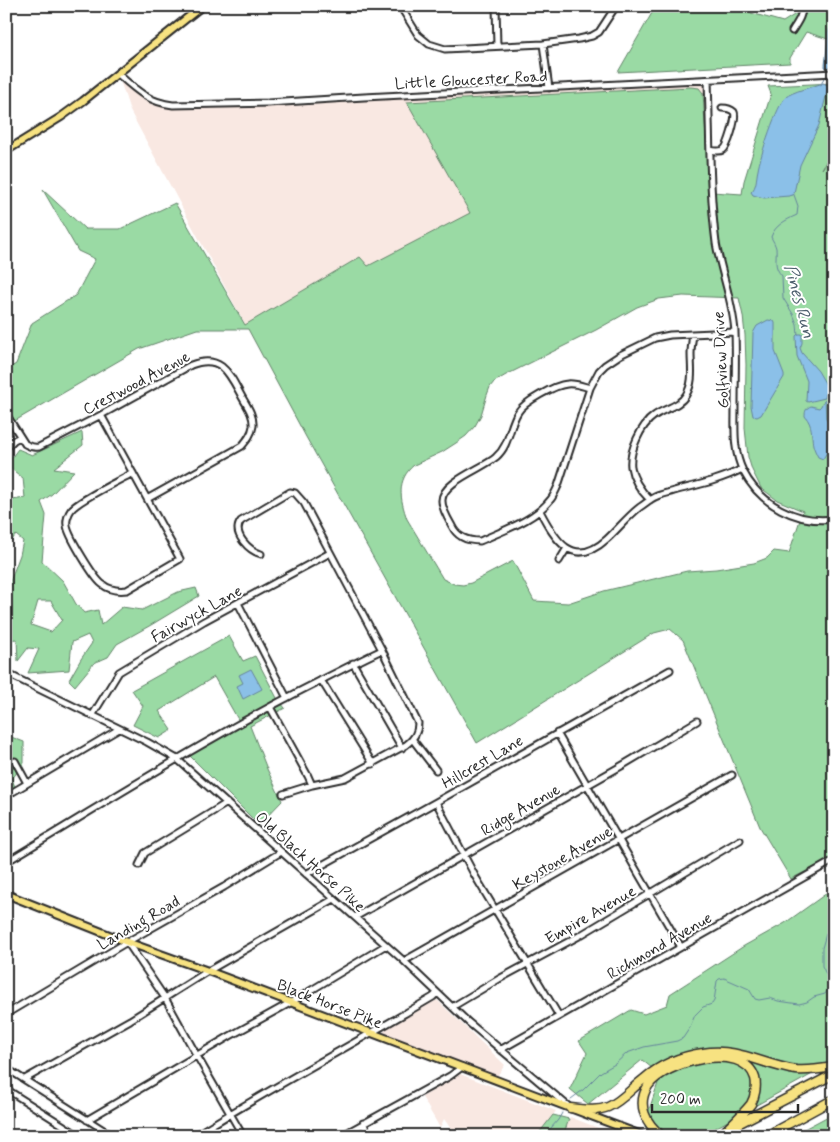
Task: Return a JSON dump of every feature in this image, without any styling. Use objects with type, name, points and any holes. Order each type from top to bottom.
[{"type":"highway","points":[[570,1108],[598,1110],[607,1107],[661,1067],[703,1053],[734,1053],[797,1070],[834,1067]]},
{"type":"highway","points":[[662,1136],[651,1126],[644,1114],[643,1100],[648,1086],[663,1072],[697,1060],[714,1058],[733,1059],[744,1064],[752,1072],[756,1084],[755,1096],[751,1104],[721,1134]]},
{"type":"highway","points":[[721,1134],[834,1074]]},
{"type":"highway","points":[[766,1136],[834,1099]]},
{"type":"main road","points":[[6,151],[62,117],[202,6]]},
{"type":"main road","name":"Black Horse Pike","points":[[6,894],[127,942],[462,1066],[644,1136]]},
{"type":"street","points":[[400,6],[418,35],[429,44],[445,49],[543,44],[592,36],[598,32],[616,6]]},
{"type":"street","points":[[496,6],[497,46]]},
{"type":"street","points":[[792,31],[800,19],[802,6]]},
{"type":"street","points":[[543,44],[549,88]]},
{"type":"street","name":"Little Gloucester Road","points":[[118,74],[140,94],[151,100],[173,105],[268,103],[834,73]]},
{"type":"street","name":"Golfview Drive","points":[[708,80],[716,244],[735,332],[735,434],[737,454],[742,469],[756,490],[769,502],[781,510],[801,518],[814,520],[834,519]]},
{"type":"street","points":[[710,150],[724,150],[730,134],[734,113],[732,110],[722,108]]},
{"type":"street","points":[[590,388],[575,384],[565,384],[541,394],[524,404],[518,412],[506,444],[496,457],[459,479],[447,488],[443,494],[442,500],[455,532],[463,538],[480,541],[520,523],[540,511],[551,499],[558,486],[590,388],[599,371],[605,365],[620,355],[655,338],[670,335],[735,332]]},
{"type":"street","points":[[650,500],[642,492],[631,468],[634,448],[645,424],[653,416],[683,400],[687,394],[692,375],[691,353],[693,334]]},
{"type":"street","name":"Crestwood Avenue","points":[[20,437],[28,446],[39,447],[101,416],[201,361],[221,366],[229,372],[251,414],[253,424],[251,434],[242,446],[147,499]]},
{"type":"street","points":[[6,414],[20,437],[6,448]]},
{"type":"street","points":[[101,416],[133,473],[180,558],[127,590],[120,591],[102,584],[70,534],[67,525],[71,509],[82,500],[133,473]]},
{"type":"street","points":[[540,511],[550,530],[562,545],[578,552],[586,552],[595,548],[635,511],[655,497],[729,475],[742,469]]},
{"type":"street","points":[[262,554],[252,550],[241,538],[238,527],[241,522],[290,492],[295,493],[304,503],[350,589],[418,723],[418,730],[413,740],[373,764],[345,778],[283,794]]},
{"type":"street","points":[[559,561],[567,548]]},
{"type":"street","name":"Fairwyck Lane","points":[[92,716],[119,672],[204,622],[330,553]]},
{"type":"street","points":[[238,603],[287,698]]},
{"type":"street","points":[[6,862],[177,759],[270,707],[353,663],[382,650]]},
{"type":"street","points":[[353,663],[402,748]]},
{"type":"street","name":"Hillcrest Lane","points":[[306,874],[670,670]]},
{"type":"street","name":"Old Black Horse Pike","points":[[6,673],[177,759],[355,917],[500,1050],[570,1108]]},
{"type":"street","points":[[321,680],[373,764]]},
{"type":"street","points":[[270,707],[312,785]]},
{"type":"street","name":"Ridge Avenue","points":[[355,917],[588,785],[696,721]]},
{"type":"street","points":[[6,796],[119,729]]},
{"type":"street","points":[[557,733],[681,947]]},
{"type":"street","points":[[413,740],[436,770]]},
{"type":"street","points":[[15,761],[27,783]]},
{"type":"street","name":"Keystone Avenue","points":[[404,962],[732,775]]},
{"type":"street","points":[[436,802],[475,876],[559,1016]]},
{"type":"street","points":[[139,865],[145,853],[228,803]]},
{"type":"street","name":"Empire Avenue","points":[[452,1007],[499,979],[579,936],[740,840]]},
{"type":"street","name":"Landing Road","points":[[6,1014],[281,852]]},
{"type":"street","name":"Richmond Avenue","points":[[500,1050],[831,862]]},
{"type":"street","points":[[24,1080],[130,1020],[208,971],[334,899]]},
{"type":"street","points":[[127,942],[165,998],[196,1056],[243,1136]]},
{"type":"street","points":[[88,1120],[386,945]]},
{"type":"street","points":[[194,1136],[230,1113],[372,1034],[437,993]]},
{"type":"street","points":[[341,1136],[450,1076],[462,1066]]},
{"type":"street","points":[[6,1068],[113,1136]]},
{"type":"street","points":[[6,1089],[80,1136]]},
{"type":"street","points":[[362,1123],[370,1136]]},
{"type":"shaded area","points":[[118,74],[140,94],[164,104],[268,103],[708,80],[715,230],[665,240],[306,437],[130,111]]},
{"type":"shaded area","points":[[437,1000],[505,1065],[497,1076],[383,1033],[388,1027]]},
{"type":"shaded area","points":[[460,1074],[556,1111],[539,1133],[528,1136],[456,1136],[444,1119],[440,1128],[422,1097]]},
{"type":"shaded area","points":[[570,1117],[619,1136],[563,1136]]},
{"type":"green space","points":[[656,6],[747,6],[751,13],[783,22],[802,10],[801,6],[834,6],[834,30],[828,39],[806,32],[790,58],[790,63],[618,72]]},
{"type":"green space","points":[[834,83],[834,119],[827,134],[832,150],[822,169],[833,155],[834,857],[791,879],[760,827],[683,640],[670,629],[654,633],[477,743],[306,437],[248,329],[197,329],[139,349],[13,422],[6,410],[6,370],[16,364],[32,323],[76,295],[95,259],[78,251],[43,190],[85,229],[120,229],[175,203],[245,325],[360,257],[368,266],[470,213],[407,102],[699,88],[703,93],[712,231],[715,230],[712,192],[742,194],[744,181],[771,94],[768,86]],"holes":[[[683,296],[739,298],[745,335],[745,428],[748,457],[761,488],[777,500],[803,511],[789,553],[774,551],[767,558],[754,563],[687,571],[604,591],[568,603],[534,601],[513,561],[471,583],[463,585],[454,584],[443,579],[407,519],[401,497],[402,483],[404,477],[414,465],[442,452],[466,436],[475,426],[481,415],[490,387],[494,382],[637,307],[659,299]]]},
{"type":"green space","points":[[82,432],[83,445],[54,468],[74,471],[52,494],[41,502],[46,515],[42,561],[63,581],[76,604],[84,613],[98,610],[101,625],[122,607],[142,610],[178,592],[196,588],[199,596],[117,644],[108,657],[94,663],[75,686],[69,680],[92,643],[88,635],[72,642],[69,670],[28,673],[39,649],[28,648],[18,661],[17,639],[6,640],[6,592],[20,555],[23,541],[16,535],[6,547],[6,501],[25,498],[23,478],[10,468],[6,470],[6,465],[18,449],[32,455]],"holes":[[[38,601],[51,601],[62,620],[51,632],[31,625]]]},
{"type":"green space","points":[[229,636],[243,661],[255,656],[277,698],[285,708],[250,726],[282,801],[259,825],[189,755],[240,723],[214,677],[159,711],[172,730],[159,738],[133,725],[143,706],[132,690]]},
{"type":"green space","points":[[6,735],[24,742],[24,763],[12,779],[15,787],[6,792]]},
{"type":"green space","points":[[834,888],[834,1062],[701,1136],[668,1136],[645,1127],[659,1080],[652,1068],[642,1060],[588,1104],[570,1089],[587,1053],[579,1041],[631,1010],[644,1014],[667,1005],[670,994],[744,946],[785,923]]},
{"type":"green space","points":[[834,1113],[834,1127],[817,1136],[791,1136]]},
{"type":"green space","points":[[553,1115],[569,1119],[563,1136],[528,1136],[539,1133]]},
{"type":"water","points":[[834,19],[834,61],[828,68],[825,65],[828,32]]},
{"type":"water","points":[[823,83],[828,85],[828,88],[819,125],[800,165],[793,195],[764,198],[753,195],[751,192],[755,185],[765,143],[782,102],[793,93]]},
{"type":"water","points":[[768,320],[775,323],[775,351],[784,377],[761,415],[757,417],[753,416],[751,406],[753,333],[757,326]]},
{"type":"water","points":[[802,334],[800,348],[802,353],[818,371],[825,383],[827,389],[825,398],[806,401],[807,381],[797,356],[796,336]]},
{"type":"water","points":[[825,400],[826,418],[832,427],[833,433],[834,455],[827,452],[823,459],[818,457],[814,450],[811,426],[805,414],[808,408],[811,406],[819,408]]},
{"type":"water","points":[[251,669],[262,689],[243,699],[237,686],[243,683],[239,675]]},
{"type":"waterway","name":"Pines Run","points":[[821,85],[825,75]]},
{"type":"waterway","name":"Pines Run","points":[[793,192],[798,206],[797,215],[778,226],[771,237],[776,248],[776,266],[782,276],[783,298],[793,314],[797,324],[798,335]]},
{"type":"waterway","name":"Pines Run","points":[[571,1099],[601,1072],[615,1064],[627,1053],[683,1038],[695,1015],[703,1007],[712,1004],[714,1001],[717,981],[719,979],[724,978],[749,989],[755,999],[759,1000],[770,998],[799,1004],[825,994],[829,983],[822,966],[822,948],[826,934],[834,922]]},
{"type":"waterway","name":"Pines Run","points":[[544,1136],[562,1113]]}]
